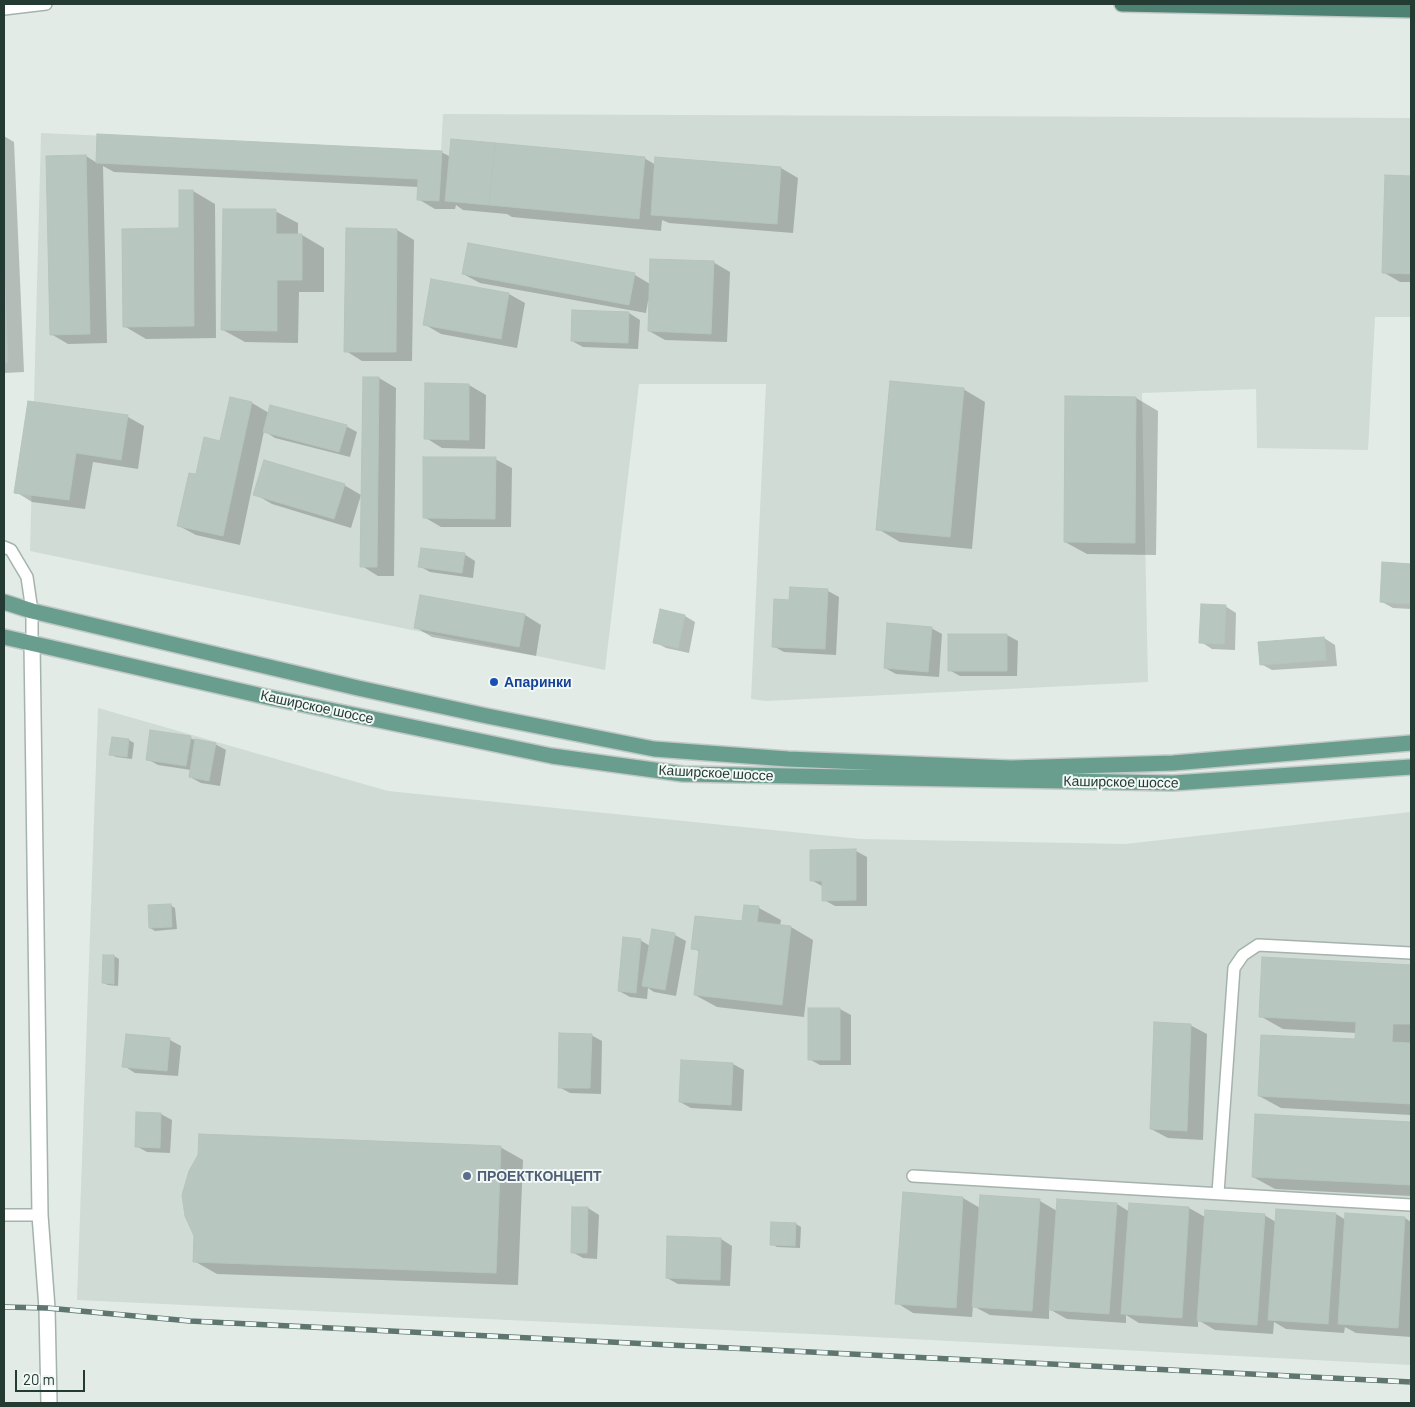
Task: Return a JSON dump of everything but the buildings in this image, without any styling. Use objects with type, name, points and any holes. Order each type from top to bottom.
[{"type":"highway","points":[[1122,4],[1411,10]]},
{"type":"main road","name":"Каширское шоссе","points":[[4,602],[358,688],[654,749],[788,759],[1011,768],[1173,763],[1411,743]]},
{"type":"main road","name":"Каширское шоссе","points":[[4,637],[267,697],[552,756],[683,774],[1173,784],[1411,767]]},
{"type":"street","points":[[32,643],[40,1215],[47,1308],[49,1403]]},
{"type":"lane","points":[[4,9],[46,4]]},
{"type":"lane","points":[[4,547],[11,550],[27,577],[32,610],[32,643]]},
{"type":"lane","points":[[1218,1193],[1234,968],[1243,956],[1258,945],[1411,953]]},
{"type":"lane","points":[[913,1176],[1411,1205]]},
{"type":"lane","points":[[4,1215],[40,1215]]},
{"type":"shaded area","points":[[443,114],[1411,118],[1411,317],[1375,317],[1368,450],[1257,448],[1256,389],[1142,393],[1148,682],[766,701],[751,699],[766,384],[639,384],[605,670],[30,551],[41,133],[441,151]]},
{"type":"shaded area","points":[[98,708],[388,791],[861,839],[1125,844],[1411,812],[1411,1365],[854,1336],[77,1300]]},
{"type":"railway","points":[[4,1307],[47,1308],[190,1321],[1411,1382]]},
{"type":"place","name":"Апаринки","points":[[494,682]]},
{"type":"place","name":"ПРОЕКТКОНЦЕПТ","points":[[467,1176]]}]
